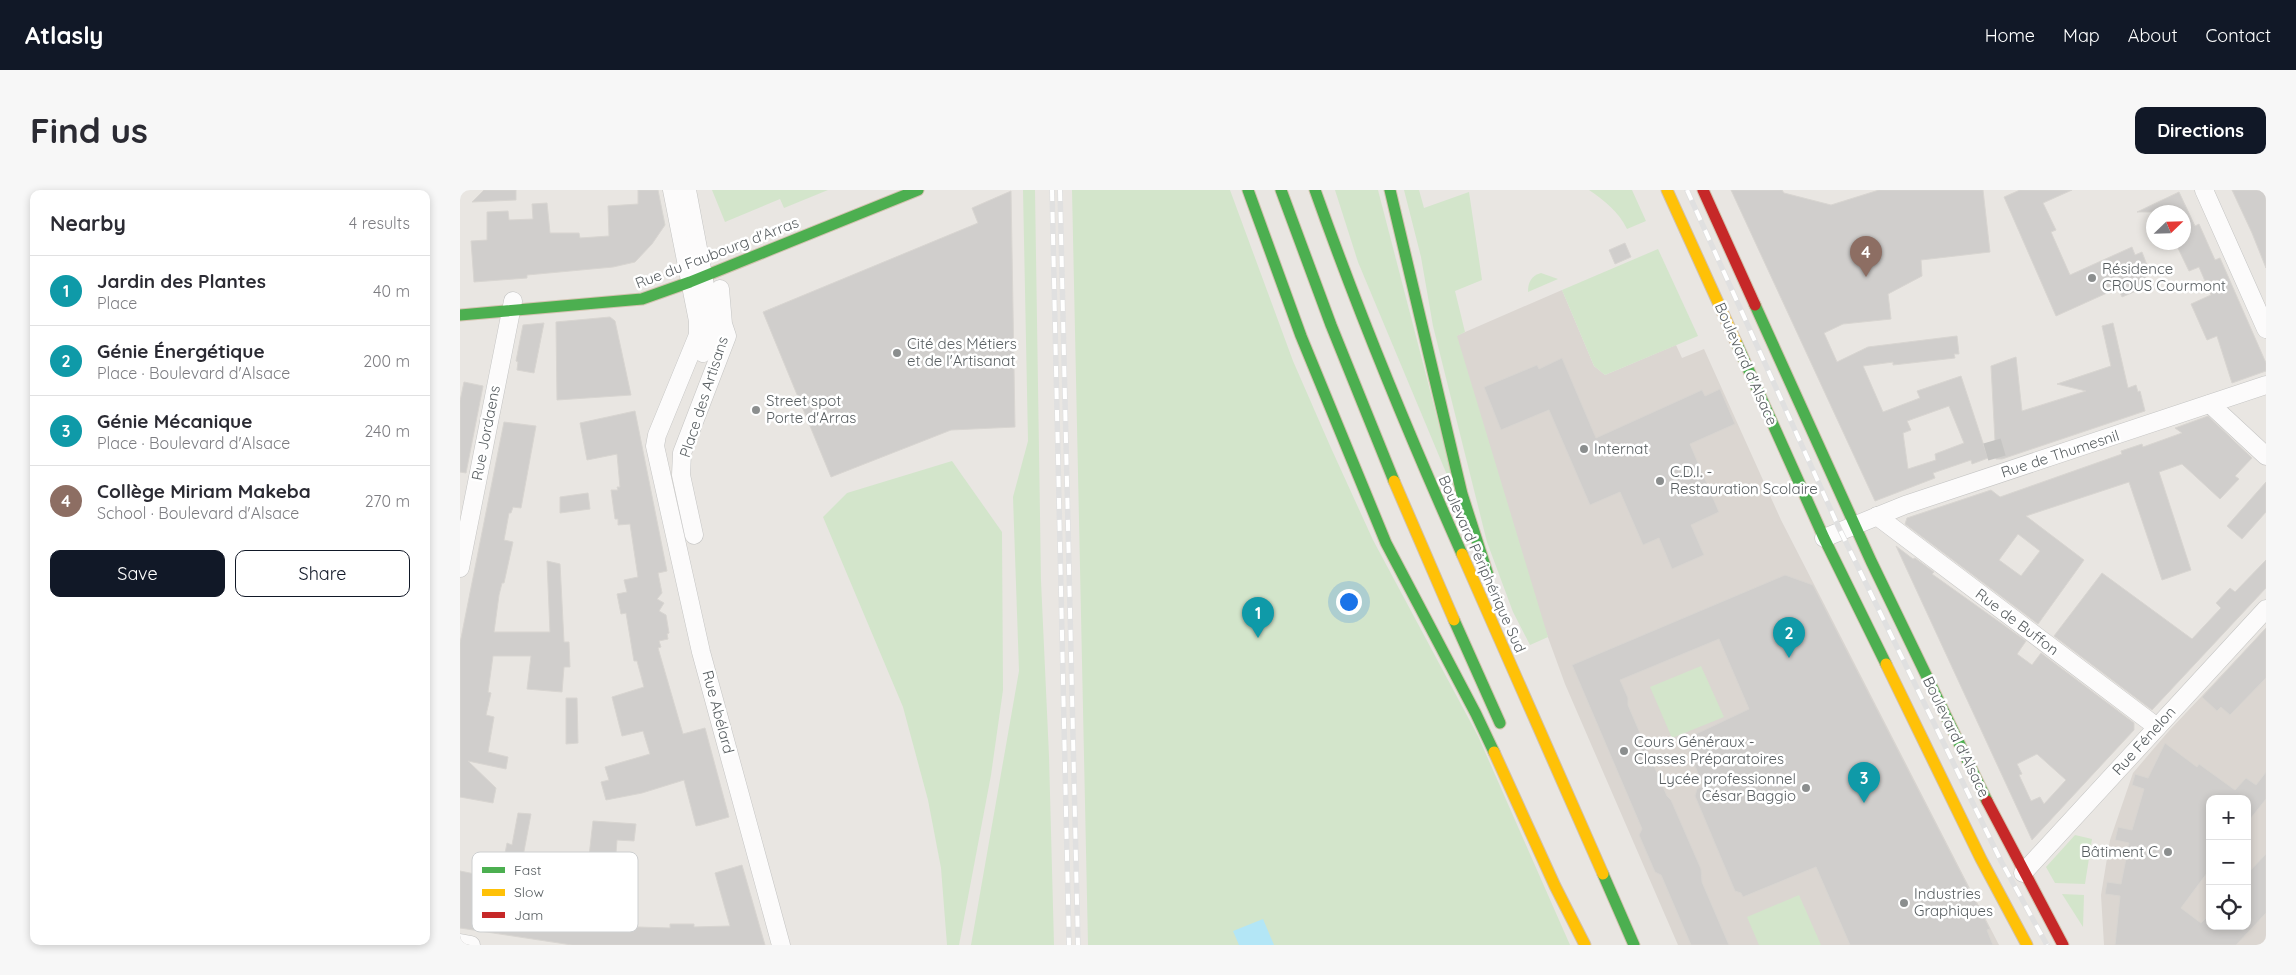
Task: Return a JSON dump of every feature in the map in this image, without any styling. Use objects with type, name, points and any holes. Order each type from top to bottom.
[{"type":"main road","name":"Rue du Faubourg d'Arras","points":[[460,315],[513,301],[634,300],[698,279],[918,190]]},
{"type":"main road","points":[[1248,190],[1298,327],[1386,543],[1476,714],[1555,886],[1585,945]]},
{"type":"main road","points":[[1281,190],[1364,410],[1506,736]]},
{"type":"main road","name":"Boulevard Périphérique Sud","points":[[1315,190],[1352,295],[1417,453],[1634,945]]},
{"type":"main road","points":[[1390,190],[1462,494],[1478,549],[1491,583]]},
{"type":"main road","points":[[1396,190],[1409,264]]},
{"type":"main road","name":"Boulevard d'Alsace","points":[[1667,190],[1824,538],[1981,858],[2027,945]]},
{"type":"main road","name":"Boulevard d'Alsace","points":[[1703,190],[1855,525],[2023,873],[2063,945]]},
{"type":"main road","points":[[1587,923],[1596,945]]},
{"type":"street","points":[[672,190],[692,262]]},
{"type":"street","points":[[687,190],[692,262]]},
{"type":"street","points":[[2204,190],[2266,329]]},
{"type":"street","name":"Rue Abélard","points":[[692,262],[710,312],[711,331],[664,446],[662,460],[664,477],[701,652],[781,945]]},
{"type":"street","name":"Place des Artisans","points":[[694,535],[681,475],[682,453],[727,336],[723,324],[720,289]]},
{"type":"street","name":"Rue Jordaens","points":[[460,568],[513,301]]},
{"type":"street","name":"Rue de Thumesnil","points":[[1855,525],[1999,466],[2210,404],[2266,385]]},
{"type":"street","points":[[2210,404],[2266,456]]},
{"type":"street","name":"Rue de Buffon","points":[[1877,516],[2157,727]]},
{"type":"street","points":[[1824,538],[1855,525]]},
{"type":"street","name":"Rue Fénelon","points":[[2023,873],[2266,609]]},
{"type":"street","points":[[460,943],[471,945]]},
{"type":"shaded area","points":[[1562,290],[1594,366],[1605,375],[1676,345],[1682,358],[1704,349],[1781,520],[1999,945],[1678,945],[1565,684],[1542,621],[1456,336]]},
{"type":"shaded area","points":[[2266,628],[2266,945],[2104,945],[2101,895],[2110,840],[2133,773],[2168,732]]},
{"type":"green space","points":[[712,190],[828,190],[784,208],[780,199],[725,222]]},
{"type":"green space","points":[[1023,190],[1035,190],[1041,581],[1049,756],[1054,945],[971,945],[1019,671],[1013,497],[1028,441]]},
{"type":"green space","points":[[1072,190],[1230,190],[1293,361],[1331,448],[1373,540],[1478,736],[1570,945],[1088,945]]},
{"type":"green space","points":[[1335,190],[1378,190],[1460,506],[1358,262]]},
{"type":"green space","points":[[1404,190],[1419,190],[1424,208],[1469,192],[1482,280],[1455,291],[1465,332],[1457,336],[1548,637],[1530,645],[1513,612],[1487,542],[1433,326],[1421,257]]},
{"type":"green space","points":[[1589,190],[1632,190],[1646,221],[1627,229],[1611,207]]},
{"type":"green space","points":[[1658,249],[1698,336],[1605,375],[1594,366],[1562,290]]},
{"type":"green space","points":[[1541,273],[1558,279],[1528,292],[1531,280]]},
{"type":"green space","points":[[952,461],[1002,532],[1003,690],[991,775],[959,945],[947,945],[941,868],[928,800],[903,707],[823,517],[847,493]]},
{"type":"green space","points":[[1701,666],[1724,717],[1672,738],[1650,687]]},
{"type":"green space","points":[[2075,835],[2092,839],[2085,884],[2055,883],[2046,867]]},
{"type":"green space","points":[[2062,894],[2084,895],[2083,927]]},
{"type":"green space","points":[[1799,895],[1821,945],[1759,945],[1747,917]]},
{"type":"water","points":[[1263,919],[1274,945],[1239,945],[1233,931]]},
{"type":"building","points":[[484,190],[516,190],[516,200],[472,202]]},
{"type":"building","points":[[638,190],[658,190],[665,225],[652,244],[635,262],[613,267],[527,275],[527,278],[474,282],[471,241],[487,240],[487,212],[508,211],[509,220],[533,219],[532,204],[547,203],[550,233],[579,233],[580,238],[609,236],[608,206],[638,204]]},
{"type":"building","points":[[1731,190],[1782,190],[1784,193],[1831,205],[1879,190],[1983,190],[1990,252],[1921,260],[1922,276],[1888,294],[1891,319],[1843,324],[1824,333],[1837,362],[1868,347],[1957,336],[1959,354],[1954,354],[1955,358],[1893,365],[1893,362],[1863,366],[1883,412],[1920,398],[1917,391],[1961,376],[1988,458],[1972,464],[1971,460],[1933,473],[1935,478],[1875,501]],"holes":[[[1949,406],[1964,443],[1935,454],[1936,460],[1908,469],[1903,433],[1911,430],[1907,421]]]},
{"type":"building","name":"Résidence CROUS Courmont","points":[[2020,190],[2072,190],[2043,203],[2056,230],[2051,232],[2070,275],[2132,247],[2135,255],[2142,252],[2147,265],[2141,267],[2147,281],[2134,287],[2136,291],[2122,297],[2118,288],[2056,316],[2004,197]]},
{"type":"building","points":[[2232,190],[2266,190],[2266,268],[2252,233]]},
{"type":"building","name":"Cité des Métiers et de l'Artisanat","points":[[1011,191],[1015,427],[951,430],[831,477],[763,312],[978,223],[972,208]]},
{"type":"building","points":[[2179,192],[2185,205],[2152,205]]},
{"type":"building","points":[[2146,208],[2146,212],[2137,212]]},
{"type":"building","points":[[2191,218],[2195,226],[2199,224],[2215,260],[2220,258],[2266,363],[2266,371],[2232,383],[2217,336],[2207,340],[2191,304],[2211,295],[2199,267],[2189,271],[2179,250],[2191,250]]},
{"type":"building","points":[[1625,243],[1631,257],[1615,264],[1609,250]]},
{"type":"building","points":[[610,317],[615,321],[631,395],[557,400],[556,322]]},
{"type":"building","points":[[544,323],[534,373],[517,370],[518,362],[516,361],[523,325]]},
{"type":"building","points":[[2113,323],[2128,388],[2136,385],[2138,392],[2140,391],[2145,411],[2002,459],[1996,459],[1991,366],[2016,357],[2022,411],[2086,391],[2057,384],[2111,366],[2102,326]]},
{"type":"building","points":[[1562,358],[1596,438],[1702,390],[1705,396],[1720,389],[1735,424],[1690,444],[1719,512],[1691,525],[1704,555],[1672,569],[1659,538],[1643,545],[1620,492],[1590,505],[1549,410],[1501,430],[1484,387],[1537,365],[1539,369]]},
{"type":"building","points":[[464,382],[483,386],[466,473],[460,472],[460,401]]},
{"type":"building","points":[[635,411],[667,571],[658,573],[662,593],[657,599],[664,603],[659,611],[666,615],[669,633],[667,634],[668,639],[659,641],[661,647],[658,648],[683,734],[705,728],[729,817],[696,826],[684,780],[642,793],[606,800],[601,782],[609,780],[605,767],[650,754],[643,731],[622,736],[612,697],[644,687],[637,661],[634,661],[626,613],[621,614],[617,594],[627,592],[624,580],[638,577],[630,524],[618,525],[618,519],[615,519],[611,490],[618,490],[617,487],[620,487],[617,454],[587,460],[580,423]]},
{"type":"building","points":[[2208,416],[2252,458],[2235,476],[2239,479],[2220,499],[2182,464],[2159,472],[2191,570],[2162,580],[2129,482],[2026,516],[2084,560],[2038,624],[1905,524],[1907,518],[1991,490],[2000,497],[2122,454],[2121,451],[2142,444],[2143,447],[2182,433],[2175,428]],"holes":[[[2018,534],[2040,551],[2021,576],[1999,560]]]},
{"type":"building","points":[[504,422],[536,426],[521,508],[513,507],[511,513],[509,513],[504,540],[513,542],[504,583],[502,583],[499,595],[494,632],[550,632],[547,561],[560,564],[564,642],[569,642],[570,667],[564,667],[562,692],[527,689],[531,656],[493,656],[488,692],[491,693],[486,715],[494,717],[488,752],[508,757],[506,769],[468,761],[496,788],[493,803],[460,797],[460,643]]},
{"type":"building","points":[[2266,482],[2266,512],[2242,539],[2227,526]]},
{"type":"building","points":[[588,493],[590,509],[560,513],[560,497]]},
{"type":"building","points":[[1896,546],[1913,559],[1915,558],[1934,572],[1932,574],[2026,641],[2017,654],[2032,665],[2041,653],[2134,723],[2134,730],[2032,840]],"holes":[[[2037,754],[2066,780],[2044,804],[2040,797],[2031,801],[2019,775],[2022,774],[2017,764]]]},
{"type":"building","points":[[2266,560],[2266,588],[2152,710],[2054,636],[2102,573],[2192,639],[2221,608],[2216,603],[2230,588],[2235,592]]},
{"type":"building","points":[[1785,575],[1813,585],[1990,929],[1987,930],[1993,945],[1850,945],[1816,867],[1743,897],[1741,893],[1735,891],[1695,796],[1697,789],[1703,786],[1689,751],[1699,746],[1694,735],[1749,709],[1719,639],[1620,680],[1628,698],[1628,705],[1667,796],[1671,800],[1701,869],[1702,882],[1729,945],[1691,945],[1661,875],[1655,872],[1639,835],[1642,829],[1572,665]]},
{"type":"building","points":[[2266,628],[2266,678],[2230,715],[2221,707],[2217,711],[2202,697]]},
{"type":"building","points":[[566,698],[577,698],[578,743],[566,744]]},
{"type":"building","name":"Bâtiment C","points":[[2165,743],[2197,767],[2199,764],[2235,790],[2246,778],[2256,785],[2266,772],[2266,799],[2251,818],[2251,795],[2206,795],[2206,874],[2181,908],[2201,923],[2206,918],[2206,930],[2250,930],[2236,945],[2115,945],[2120,896],[2105,894],[2107,882],[2121,884],[2129,843],[2115,840],[2118,827],[2132,830],[2144,789],[2132,785],[2135,774],[2148,778]]},
{"type":"building","points":[[518,813],[531,814],[524,852],[505,852],[507,843],[512,845]]},
{"type":"building","points":[[593,821],[636,824],[634,841],[617,840],[616,852],[589,852]]},
{"type":"building","name":"Bâtiment C","points":[[2266,854],[2266,913],[2251,929],[2251,870]]},
{"type":"building","points":[[742,865],[765,945],[572,945],[486,932],[638,932],[638,927],[670,928],[670,924],[694,924],[694,927],[730,926],[715,873]]},
{"type":"building","points":[[460,871],[472,873],[472,930],[460,928]]},
{"type":"tunnel","points":[[1992,441],[1997,458]]},
{"type":"railway","points":[[1052,190],[1069,945]]},
{"type":"railway","points":[[1060,190],[1078,945]]},
{"type":"railway","points":[[1687,190],[1839,528],[2001,861],[2047,945]]},
{"type":"traffic: fast","points":[[460,315],[642,299],[690,282],[918,190]]},
{"type":"traffic: fast","points":[[1248,190],[1301,336],[1386,543],[1494,752]]},
{"type":"traffic: fast","points":[[1281,190],[1331,325],[1394,481]]},
{"type":"traffic: fast","points":[[1315,190],[1385,373],[1422,464],[1462,554]]},
{"type":"traffic: fast","points":[[1390,190],[1462,494],[1488,575]]},
{"type":"traffic: fast","points":[[1755,305],[1871,561],[1987,801]]},
{"type":"traffic: fast","points":[[1736,342],[1824,538],[1886,664]]},
{"type":"traffic: fast","points":[[1454,620],[1500,723]]},
{"type":"traffic: fast","points":[[1603,874],[1634,945]]},
{"type":"traffic: slow","points":[[1667,190],[1736,342]]},
{"type":"traffic: slow","points":[[1394,481],[1454,620]]},
{"type":"traffic: slow","points":[[1462,554],[1603,874]]},
{"type":"traffic: slow","points":[[1886,664],[1981,859],[2027,945]]},
{"type":"traffic: slow","points":[[1494,752],[1555,886],[1585,945]]},
{"type":"traffic: jam","points":[[1703,190],[1755,305]]},
{"type":"traffic: jam","points":[[1987,801],[2063,945]]},
{"type":"place","name":"Collège Miriam Makeba","points":[[1866,277]]},
{"type":"place","name":"Résidence CROUS Courmont","points":[[2092,278]]},
{"type":"place","name":"Cité des Métiers et de l'Artisanat","points":[[897,353]]},
{"type":"place","name":"Street spot Porte d'Arras","points":[[756,410]]},
{"type":"place","name":"Internat","points":[[1584,449]]},
{"type":"place","name":"C.D.I. - Restauration Scolaire","points":[[1660,481]]},
{"type":"place","name":"Jardin des Plantes","points":[[1258,638]]},
{"type":"place","name":"Génie Énergétique","points":[[1789,658]]},
{"type":"place","name":"Cours Généraux - Classes Préparatoires","points":[[1624,751]]},
{"type":"place","name":"Lycée professionnel César Baggio","points":[[1806,788]]},
{"type":"place","name":"Génie Mécanique","points":[[1864,803]]},
{"type":"place","name":"Bâtiment C","points":[[2168,852]]},
{"type":"place","name":"Industries Graphiques","points":[[1904,903]]}]
